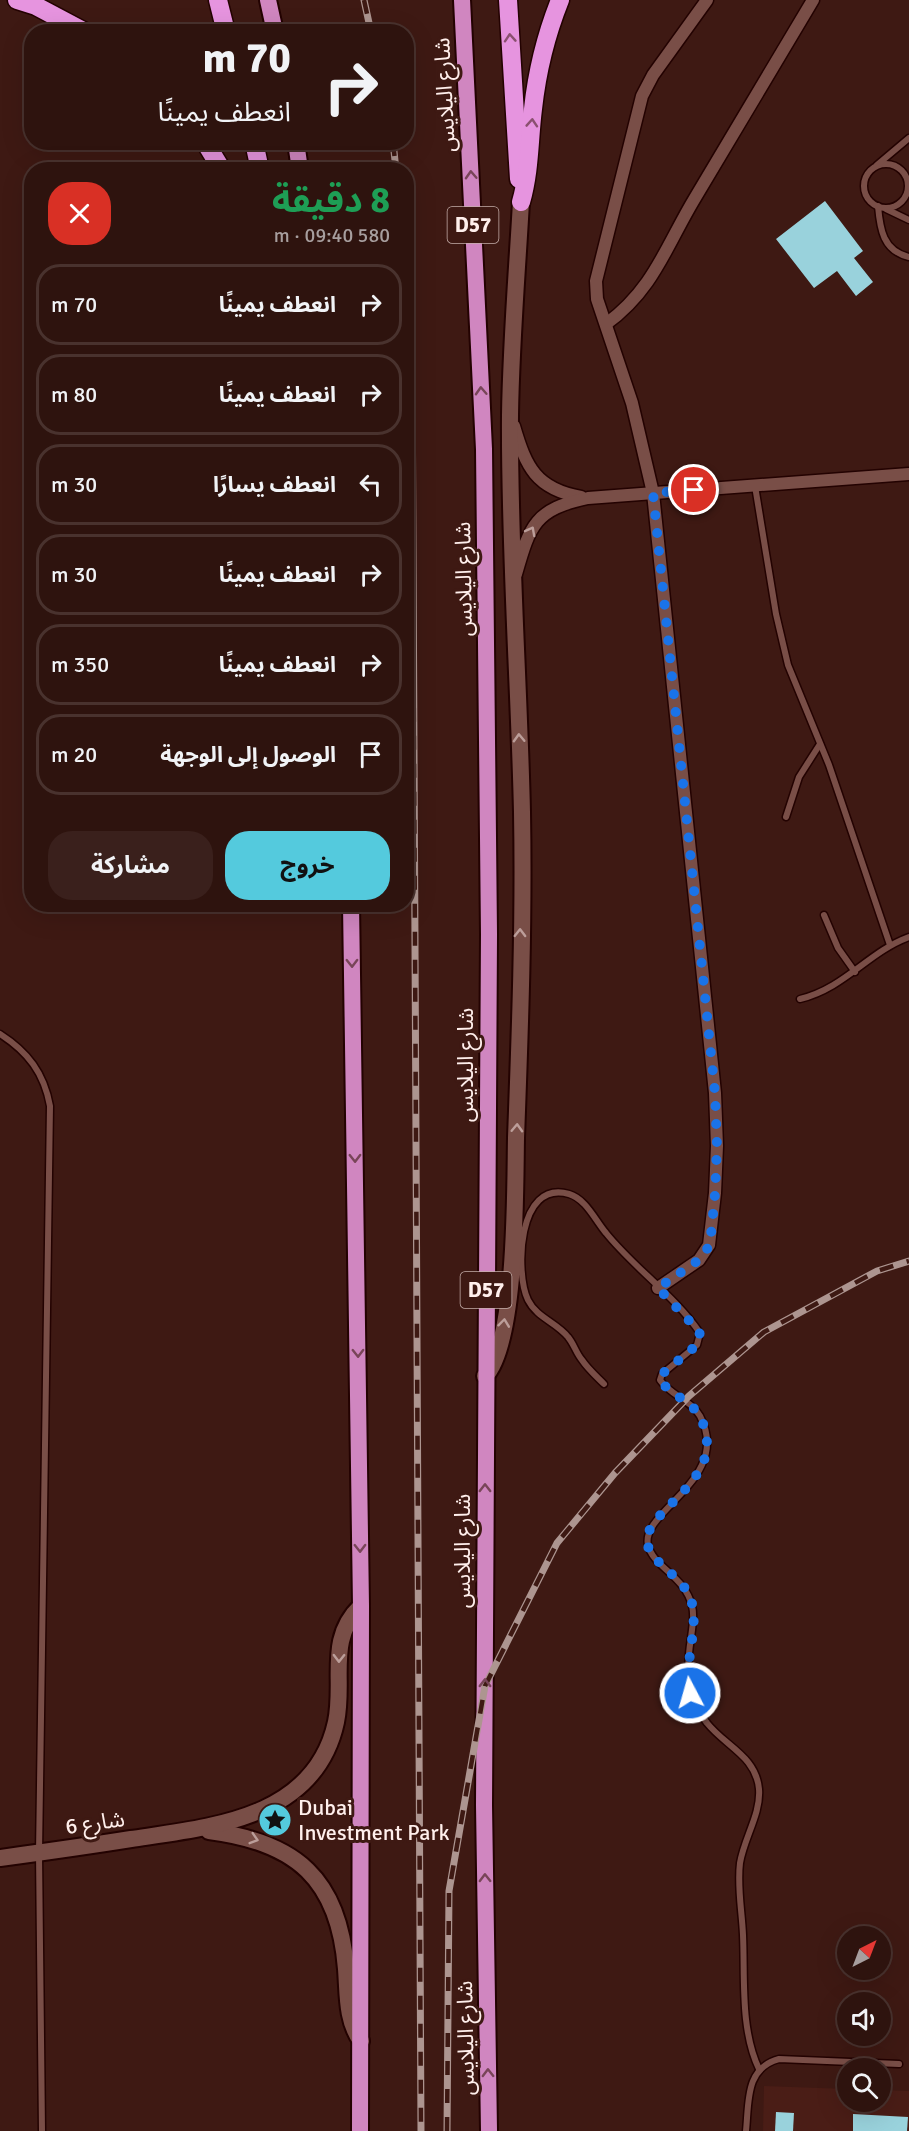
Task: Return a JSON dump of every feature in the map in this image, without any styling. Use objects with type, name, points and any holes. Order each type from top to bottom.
[{"type":"highway","points":[[17,0],[36,6],[70,24]]},
{"type":"highway","points":[[218,0],[224,24]]},
{"type":"highway","points":[[268,0],[273,24]]},
{"type":"highway","name":"شارع اليلايس","points":[[462,0],[484,449],[489,934],[484,1804],[489,2131]]},
{"type":"highway","points":[[508,0],[520,202]]},
{"type":"highway","points":[[520,202],[529,169],[533,111],[541,60],[560,0]]},
{"type":"highway","points":[[351,912],[361,1606],[360,2131]]},
{"type":"street","points":[[658,1288],[699,1260],[710,1245],[717,1146],[715,1093],[653,493],[632,403],[597,299],[596,281],[638,107],[654,75],[706,0]]},
{"type":"street","points":[[606,324],[634,301],[652,278],[689,208],[813,0]]},
{"type":"street","points":[[485,1376],[492,1370],[501,1347],[510,1278],[515,1186],[522,814],[512,586],[510,413],[520,202]]},
{"type":"street","points":[[510,413],[522,454],[532,472],[555,491],[588,498]]},
{"type":"street","points":[[512,586],[526,539],[535,523],[559,505],[588,498],[909,474]]},
{"type":"street","points":[[196,1830],[263,1810],[292,1793],[315,1768],[331,1740],[337,1716],[340,1640],[347,1622],[361,1606]]},
{"type":"street","points":[[196,1830],[240,1835],[266,1843],[291,1857],[316,1880],[333,1905],[342,1933],[349,2014],[351,2024],[361,2041]]},
{"type":"street","name":"شارع 6","points":[[0,1858],[196,1830]]},
{"type":"lane","points":[[909,138],[874,167],[866,178],[865,191],[868,197],[880,207],[909,220]]},
{"type":"lane","points":[[874,167],[891,164],[905,173],[909,183],[904,199],[891,207],[880,207]]},
{"type":"lane","points":[[880,207],[880,229],[885,241],[894,250],[909,257]]},
{"type":"lane","points":[[755,486],[781,640],[890,945]]},
{"type":"lane","points":[[786,817],[799,777],[820,744]]},
{"type":"lane","points":[[824,915],[838,948],[855,972]]},
{"type":"lane","points":[[800,999],[825,991],[855,972],[890,945],[909,937]]},
{"type":"lane","points":[[0,1034],[18,1047],[33,1063],[44,1083],[50,1106],[39,1853],[42,2131]]},
{"type":"lane","points":[[604,1384],[582,1361],[567,1336],[541,1317],[528,1300],[523,1260],[525,1221],[530,1208],[541,1198],[554,1193],[575,1197],[587,1208],[607,1234],[700,1332],[697,1345],[662,1374],[660,1380],[687,1401],[700,1417],[705,1447],[695,1478],[650,1529],[647,1542],[652,1555],[679,1579],[690,1599],[693,1622],[687,1671],[694,1704],[707,1724],[750,1762],[758,1780],[759,1801],[744,1845],[739,1878],[746,2004],[752,2053],[759,2069]]},
{"type":"lane","points":[[746,2131],[751,2083],[759,2069],[770,2061],[779,2058],[899,2064]]},
{"type":"shaded area","points":[[764,2086],[837,2089],[837,2112],[891,2112],[891,2090],[909,2091],[909,2131],[763,2131]]},
{"type":"building","points":[[825,201],[863,251],[854,258],[873,282],[856,296],[837,271],[814,288],[776,239]]},
{"type":"building","points":[[776,2112],[794,2113],[793,2131],[775,2131]]},
{"type":"building","points":[[853,2114],[908,2117],[907,2131],[853,2131]]},
{"type":"railway","points":[[364,0],[369,24]]},
{"type":"railway","points":[[394,150],[395,162]]},
{"type":"railway","points":[[414,747],[421,2131]]},
{"type":"railway","points":[[447,2131],[449,1891],[485,1686],[557,1543],[615,1473],[689,1396],[764,1332],[877,1271],[909,1261]]},
{"type":"place","name":"Dubai Investment Park","points":[[275,1820]]},
{"type":"route","points":[[690,1693],[687,1671],[693,1622],[690,1599],[679,1579],[652,1555],[647,1542],[650,1529],[695,1478],[704,1458],[705,1447],[704,1426],[700,1417],[687,1401],[660,1380],[662,1374],[700,1342],[700,1332],[658,1288],[692,1266],[710,1245],[715,1194],[717,1146],[715,1093],[653,493],[694,490]]}]
